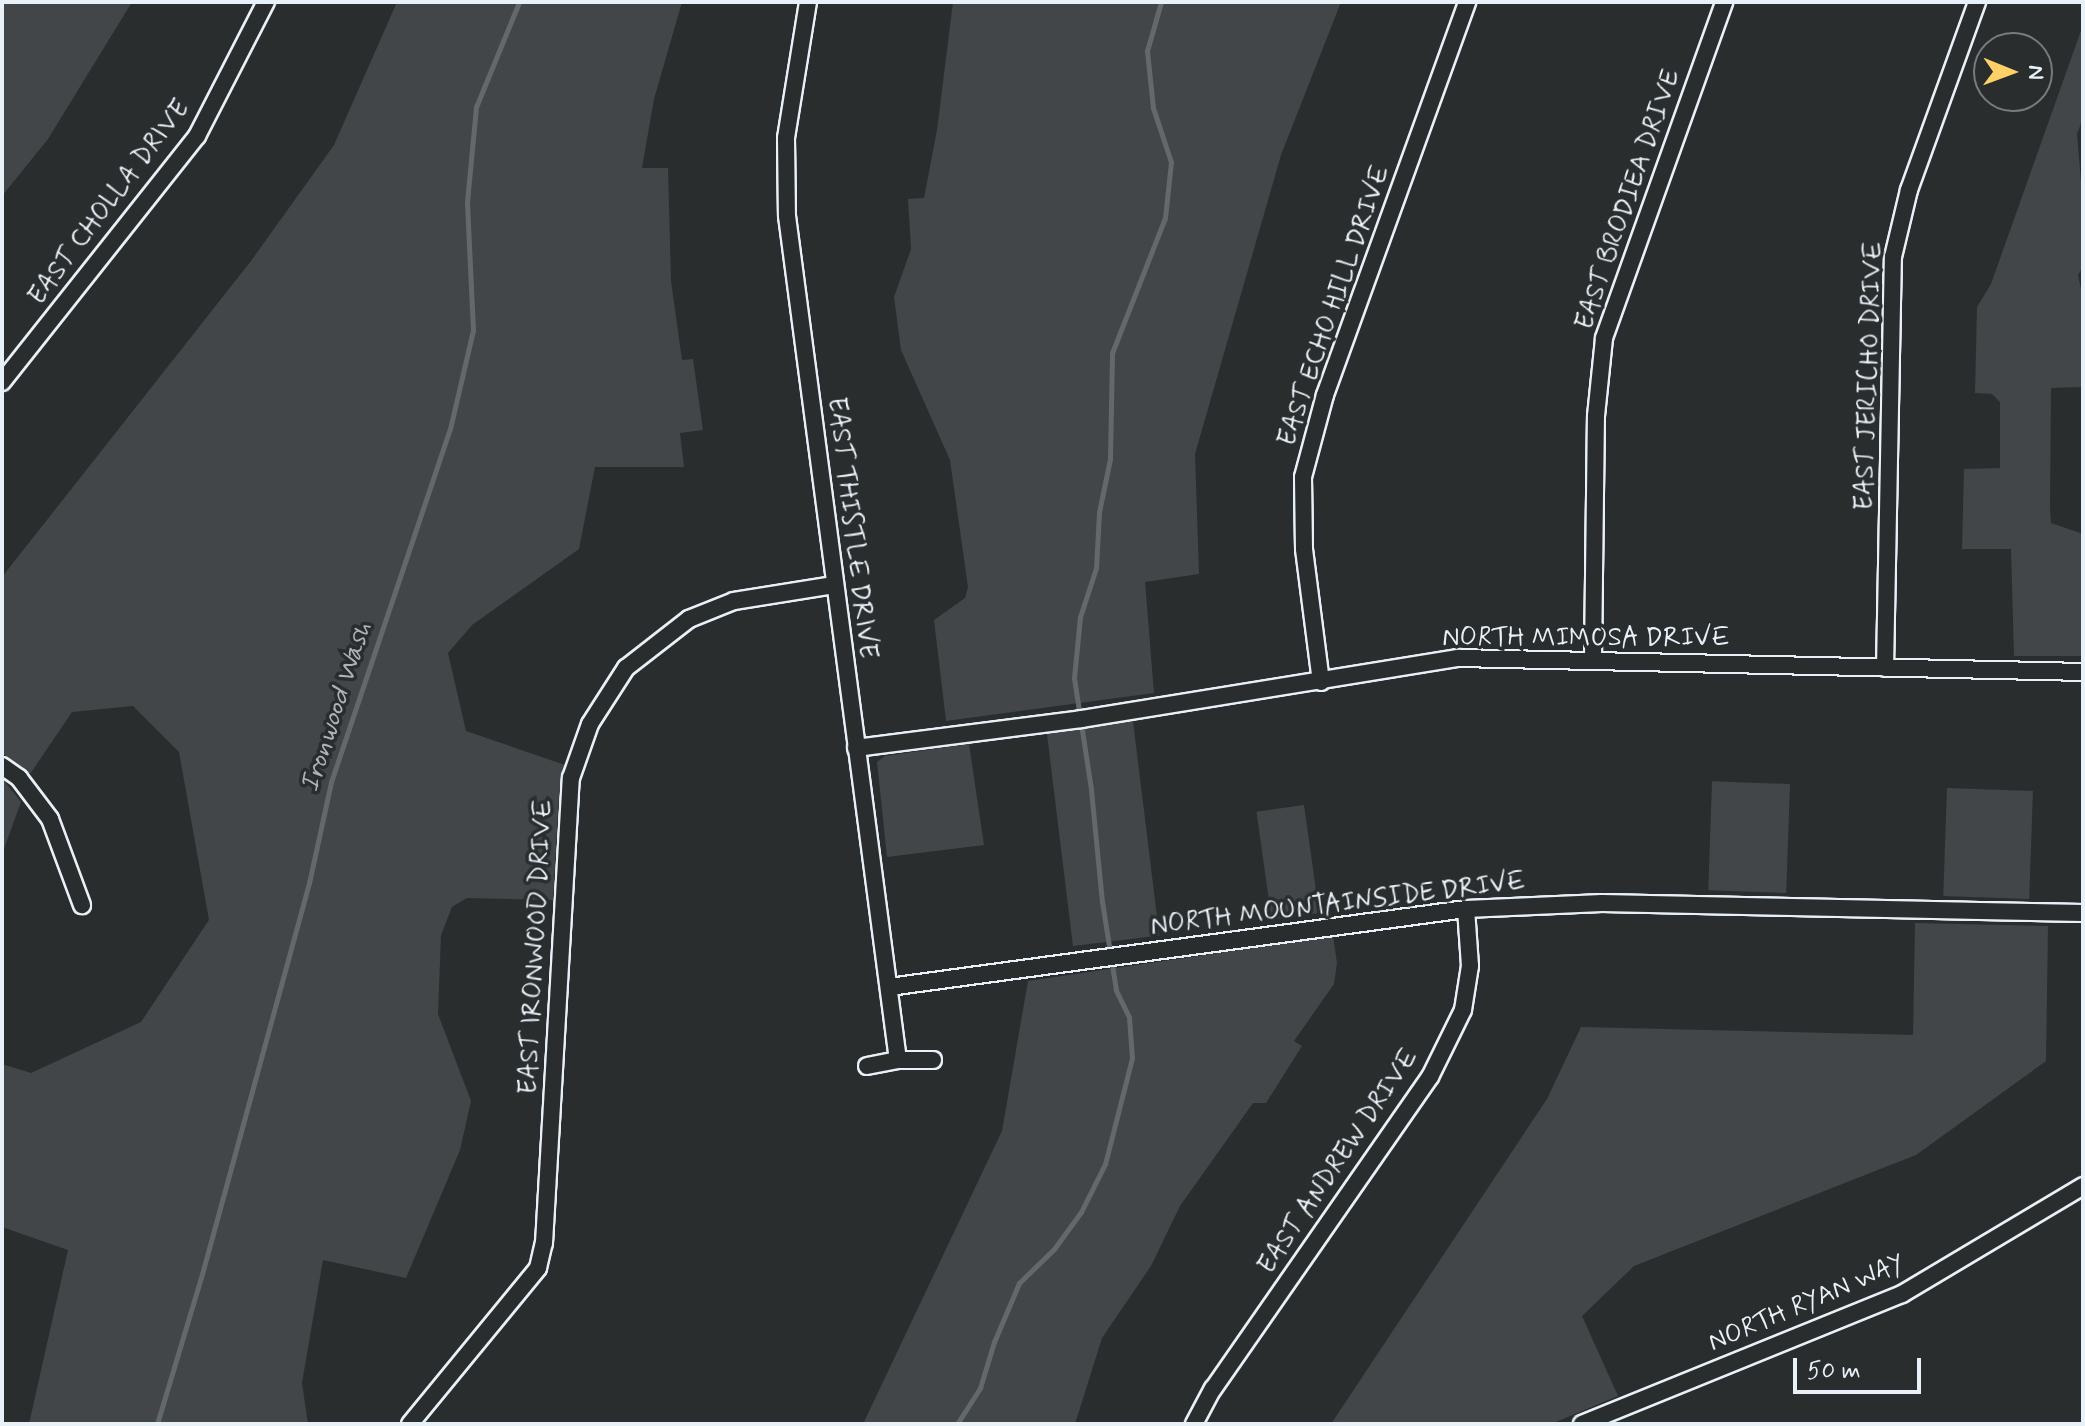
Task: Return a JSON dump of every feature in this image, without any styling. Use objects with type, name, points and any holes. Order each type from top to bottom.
[{"type":"street","name":"EAST CHOLLA DRIVE","points":[[2,382],[197,136],[266,2]]},
{"type":"street","name":"EAST THISTLE DRIVE","points":[[808,2],[786,138],[787,216],[898,1060]]},
{"type":"street","name":"EAST ECHO HILL DRIVE","points":[[1321,682],[1304,549],[1303,477],[1325,395],[1467,2]]},
{"type":"street","name":"EAST BRODIEA DRIVE","points":[[1593,658],[1596,416],[1604,338],[1724,2]]},
{"type":"street","name":"EAST JERICHO DRIVE","points":[[1885,668],[1893,257],[1909,190],[1977,2]]},
{"type":"street","name":"EAST IRONWOOD DRIVE","points":[[410,1424],[538,1268],[544,1243],[571,778],[590,724],[626,668],[689,619],[734,601],[834,585]]},
{"type":"street","name":"NORTH MIMOSA DRIVE","points":[[856,748],[1081,719],[1458,658],[1593,658],[2083,672]]},
{"type":"street","points":[[2,766],[19,778],[50,819],[82,905]]},
{"type":"street","name":"NORTH MOUNTAINSIDE DRIVE","points":[[889,987],[1466,909],[1602,903],[2083,913]]},
{"type":"street","name":"EAST ANDREW DRIVE","points":[[1194,1424],[1240,1350],[1430,1077],[1463,1010],[1470,966],[1466,909]]},
{"type":"street","points":[[867,1066],[898,1060],[933,1060]]},
{"type":"street","name":"NORTH RYAN WAY","points":[[1582,1424],[1902,1294],[2083,1186]]},
{"type":"shaded area","points":[[2,2],[132,2],[48,139],[2,196]]},
{"type":"shaded area","points":[[397,2],[682,2],[654,99],[642,168],[668,168],[671,281],[682,360],[693,359],[703,430],[680,433],[684,467],[595,467],[579,549],[472,625],[448,653],[466,731],[565,765],[559,794],[553,900],[467,898],[452,907],[441,935],[438,1014],[471,1101],[460,1150],[406,1278],[323,1260],[302,1383],[308,1424],[29,1424],[68,1250],[2,1227],[2,1064],[31,1073],[141,1022],[209,920],[179,752],[133,706],[72,712],[30,774],[2,753],[2,577],[251,261],[334,145]]},
{"type":"shaded area","points":[[953,2],[1341,2],[1281,155],[1195,454],[1199,574],[1145,582],[1154,693],[946,721],[934,620],[965,598],[968,587],[950,460],[901,350],[894,297],[911,249],[908,199],[924,198],[937,130]]},
{"type":"shaded area","points":[[2083,25],[2083,118],[2077,134],[2083,205],[2083,267],[2078,275],[2083,298],[2083,387],[2051,388],[2050,507],[2051,523],[2083,534],[2083,656],[2014,656],[2011,549],[1962,549],[1964,469],[2000,468],[2000,402],[1992,394],[1975,393],[1977,307],[1991,284]]},
{"type":"shaded area","points":[[1133,721],[1159,935],[1073,946],[1047,732]]},
{"type":"shaded area","points":[[969,744],[984,845],[887,857],[877,762],[885,756]]},
{"type":"shaded area","points":[[2,778],[21,802],[2,854]]},
{"type":"shaded area","points":[[1712,781],[1790,784],[1786,893],[1708,890]]},
{"type":"shaded area","points":[[1947,788],[2033,791],[2029,899],[1943,896]]},
{"type":"shaded area","points":[[1304,805],[1319,913],[1272,920],[1256,812]]},
{"type":"shaded area","points":[[1915,923],[2048,926],[2046,1061],[1916,1155],[1634,1266],[1582,1316],[1618,1396],[1551,1424],[1331,1424],[1547,1099],[1581,1027],[1913,1035]]},
{"type":"shaded area","points":[[1333,936],[1337,963],[1334,984],[1294,1041],[1302,1046],[1266,1103],[1253,1103],[1180,1206],[1151,1266],[1102,1338],[1075,1424],[863,1424],[1002,1131],[1028,981]]},
{"type":"waterway","name":"Ironwood Wash","points":[[157,1424],[202,1274],[309,883],[331,782],[450,429],[473,330],[467,202],[476,107],[519,2]]},
{"type":"waterway","points":[[957,1424],[980,1388],[994,1342],[1019,1283],[1054,1249],[1081,1212],[1105,1164],[1132,1058],[1129,1017],[1116,990],[1102,902],[1091,789],[1074,678],[1080,617],[1096,568],[1099,512],[1110,459],[1112,353],[1165,218],[1171,162],[1153,108],[1147,51],[1161,2]]}]
